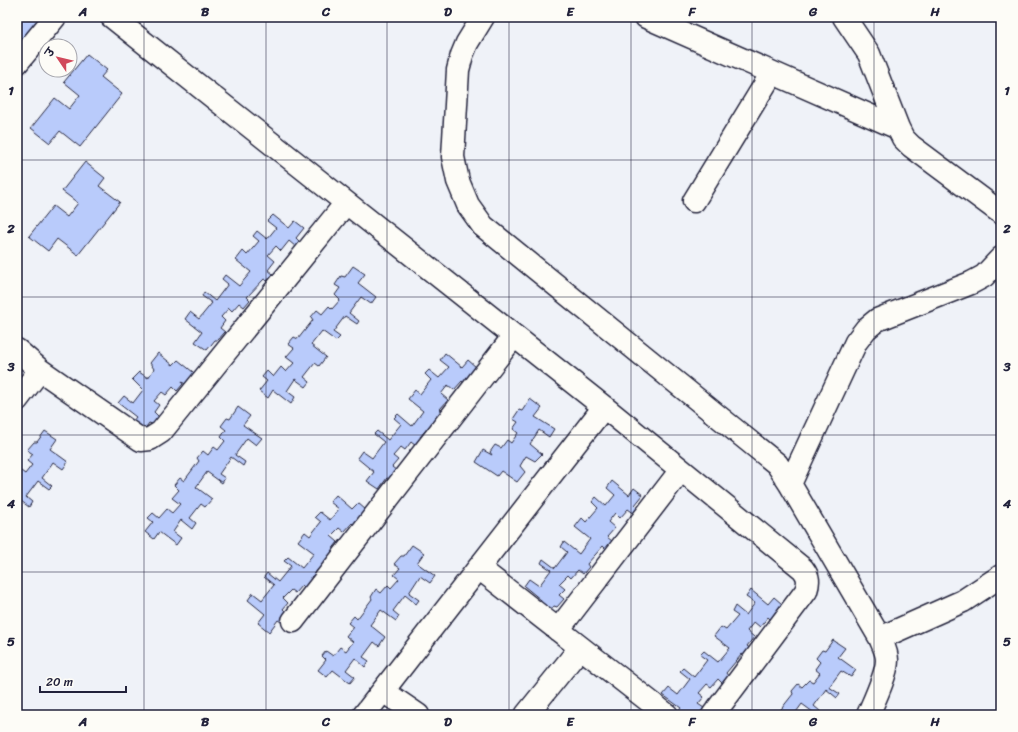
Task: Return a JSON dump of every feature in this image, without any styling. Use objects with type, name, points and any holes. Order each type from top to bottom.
[{"type":"street","points":[[17,63],[55,17]]},
{"type":"street","points":[[112,17],[604,407],[803,569],[808,575],[809,584],[806,591],[713,715]]},
{"type":"street","points":[[483,17],[467,42],[458,70],[453,157],[458,181],[468,205],[483,226],[776,464],[790,484],[885,649],[887,660],[885,670],[868,715]]},
{"type":"street","points":[[646,17],[898,128]]},
{"type":"street","points":[[844,17],[869,54],[903,138],[911,146],[1001,213]]},
{"type":"street","points":[[694,201],[772,73]]},
{"type":"street","points":[[17,350],[40,370],[141,440],[155,437],[346,203]]},
{"type":"street","points":[[790,484],[856,342],[866,329],[876,320],[971,283],[984,276],[1001,258]]},
{"type":"street","points":[[293,621],[514,336]]},
{"type":"street","points":[[17,400],[40,370]]},
{"type":"street","points":[[364,715],[604,407]]},
{"type":"street","points":[[558,630],[681,470]]},
{"type":"street","points":[[479,568],[667,715]]},
{"type":"street","points":[[880,638],[963,601],[1001,576]]},
{"type":"street","points":[[526,715],[580,648]]},
{"type":"street","points":[[382,691],[418,715]]},
{"type":"building","points":[[17,17],[45,17],[21,47],[17,44]]},
{"type":"building","points":[[87,54],[107,70],[101,77],[122,94],[80,147],[60,131],[50,143],[31,128],[55,98],[69,109],[80,95],[64,82],[67,78],[78,78],[78,65]]},
{"type":"building","points":[[85,162],[105,178],[99,186],[120,202],[78,255],[57,239],[48,251],[29,236],[53,206],[67,217],[78,203],[62,191]]},
{"type":"building","points":[[273,215],[289,228],[295,221],[304,228],[296,238],[300,242],[296,247],[289,241],[281,251],[276,246],[268,255],[275,261],[268,270],[273,274],[267,281],[264,279],[247,297],[250,300],[244,307],[239,303],[232,311],[229,308],[221,317],[225,321],[220,328],[225,332],[218,340],[215,340],[207,350],[195,342],[202,332],[185,319],[190,312],[199,319],[212,303],[202,296],[204,292],[215,301],[228,284],[222,279],[225,275],[239,286],[251,272],[236,260],[243,251],[247,255],[259,241],[253,236],[257,231],[267,239],[276,228],[267,221]]},
{"type":"building","points":[[353,266],[365,274],[358,283],[376,297],[371,304],[361,297],[349,313],[359,321],[357,324],[345,316],[333,332],[340,337],[336,341],[322,331],[311,345],[326,357],[319,366],[315,363],[304,377],[310,382],[306,387],[295,379],[287,391],[295,397],[291,404],[273,390],[268,398],[259,391],[267,381],[262,377],[267,371],[273,377],[281,367],[286,372],[294,363],[286,357],[294,348],[288,344],[294,337],[298,339],[313,320],[311,317],[317,310],[322,314],[329,306],[332,309],[340,300],[335,295],[340,288],[335,285],[341,276],[345,277]]},
{"type":"building","points":[[158,353],[173,365],[178,360],[198,376],[190,387],[182,382],[183,384],[177,391],[173,387],[166,395],[162,392],[154,401],[159,405],[154,412],[159,417],[152,424],[149,423],[141,434],[129,426],[136,417],[118,403],[124,396],[133,403],[143,390],[132,379],[139,372],[148,378],[154,369],[150,363]]},
{"type":"building","points":[[445,353],[462,367],[468,360],[476,367],[468,377],[472,381],[468,386],[462,381],[454,390],[448,385],[441,394],[448,400],[440,409],[446,413],[440,420],[436,418],[420,437],[422,439],[416,446],[411,442],[405,450],[401,447],[393,456],[398,460],[392,467],[397,471],[391,479],[387,478],[379,489],[367,481],[374,472],[357,458],[362,451],[372,458],[384,442],[374,434],[377,431],[388,440],[401,424],[394,418],[398,414],[412,426],[423,411],[408,399],[415,390],[420,394],[431,380],[425,374],[429,370],[439,378],[449,367],[440,360]]},
{"type":"building","points":[[530,399],[542,408],[535,417],[554,429],[549,437],[539,430],[530,444],[542,454],[535,461],[526,456],[520,466],[525,472],[517,482],[501,471],[497,476],[476,462],[483,450],[492,455],[490,452],[495,445],[501,448],[507,440],[511,443],[518,433],[513,429],[518,422],[513,419],[519,410],[522,411]]},
{"type":"building","points":[[238,407],[250,416],[243,425],[262,438],[256,445],[247,438],[235,455],[245,462],[243,466],[231,457],[219,474],[225,478],[222,483],[207,472],[196,487],[212,499],[205,507],[201,504],[190,518],[196,523],[192,529],[181,520],[173,532],[181,538],[176,545],[159,532],[154,539],[145,532],[153,522],[148,518],[153,513],[159,518],[167,509],[172,513],[180,504],[172,498],[179,490],[174,485],[180,478],[184,481],[199,461],[197,458],[203,451],[208,455],[214,447],[218,450],[225,441],[221,437],[226,430],[221,426],[227,418],[230,419]]},
{"type":"building","points":[[45,431],[57,439],[50,449],[68,462],[63,469],[53,462],[42,478],[52,486],[49,489],[38,481],[26,497],[32,502],[29,507],[17,498],[17,476],[21,471],[25,474],[32,465],[27,461],[33,454],[27,450],[34,442],[37,442]]},
{"type":"building","points":[[612,481],[629,495],[634,488],[643,495],[635,505],[639,509],[635,514],[628,509],[620,518],[615,513],[608,522],[615,528],[607,537],[612,541],[606,549],[603,546],[587,564],[589,567],[583,574],[578,570],[571,578],[568,575],[559,584],[565,589],[559,595],[564,599],[557,607],[554,606],[546,617],[534,609],[541,600],[524,586],[529,579],[539,586],[551,570],[541,563],[543,559],[555,568],[567,552],[561,547],[564,542],[579,554],[590,539],[575,527],[582,518],[586,522],[598,508],[592,502],[596,497],[606,506],[615,495],[607,488]]},
{"type":"building","points":[[336,495],[352,509],[358,503],[366,510],[358,529],[352,523],[344,532],[339,528],[331,536],[338,542],[331,551],[336,556],[330,563],[326,560],[310,579],[312,581],[306,589],[302,585],[295,593],[291,590],[283,598],[288,603],[283,609],[288,614],[281,622],[278,620],[269,632],[258,623],[265,614],[248,600],[253,593],[262,600],[274,585],[264,577],[267,573],[278,582],[291,566],[284,561],[288,557],[302,568],[314,553],[298,541],[305,532],[310,536],[321,522],[315,517],[320,512],[330,520],[339,509],[330,502]]},
{"type":"building","points":[[412,545],[424,553],[417,563],[435,576],[430,583],[420,576],[409,593],[419,600],[416,604],[405,595],[393,611],[399,616],[396,621],[381,610],[370,625],[385,637],[379,646],[374,642],[363,657],[369,661],[365,667],[355,658],[346,670],[355,677],[350,683],[333,670],[327,677],[318,670],[326,660],[322,656],[326,651],[333,656],[340,647],[346,651],[353,642],[346,636],[353,627],[348,623],[354,616],[357,619],[372,599],[371,597],[376,589],[381,593],[388,585],[391,588],[399,579],[394,575],[400,568],[394,564],[401,556],[404,556]]},
{"type":"building","points":[[751,590],[768,604],[774,597],[782,604],[774,614],[779,618],[774,623],[768,617],[760,627],[754,622],[747,631],[754,637],[747,646],[752,650],[746,657],[742,654],[726,673],[728,676],[722,683],[718,679],[711,687],[707,684],[699,693],[704,697],[698,704],[704,708],[698,715],[676,715],[681,708],[663,695],[669,688],[678,695],[690,679],[680,671],[683,668],[694,677],[707,660],[700,655],[704,651],[718,662],[730,648],[714,636],[721,627],[726,630],[738,616],[732,612],[735,606],[746,615],[755,603],[746,597]]},
{"type":"building","points":[[833,640],[845,648],[838,657],[856,670],[851,677],[841,671],[829,687],[840,694],[837,698],[826,689],[814,706],[820,711],[817,715],[802,704],[794,715],[771,715],[774,710],[778,713],[793,694],[792,691],[798,684],[802,687],[809,680],[813,682],[820,673],[815,669],[820,662],[816,658],[822,650],[825,651]]}]
